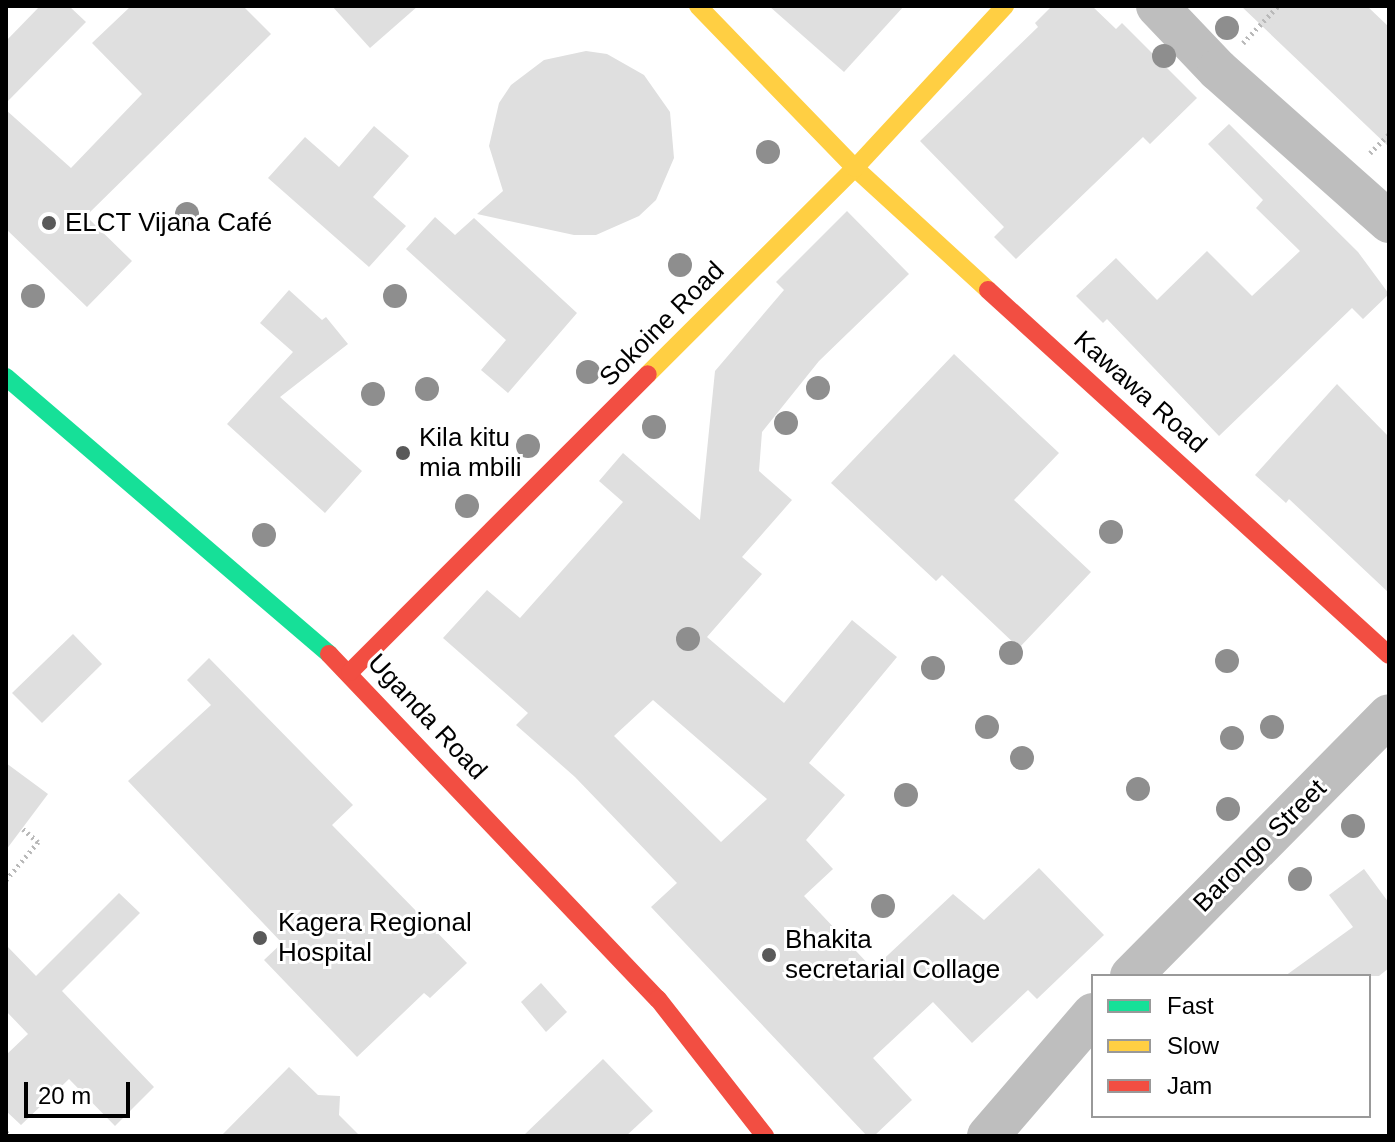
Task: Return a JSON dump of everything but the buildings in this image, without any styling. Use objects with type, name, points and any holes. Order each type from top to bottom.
[{"type":"street","name":"Kawawa Road","points":[[698,6],[855,168],[1389,655]]},
{"type":"street","name":"Sokoine Road","points":[[350,672],[855,168],[1005,6]]},
{"type":"street","points":[[1157,6],[1218,70],[1389,222]]},
{"type":"street","name":"Uganda Road","points":[[6,377],[350,672],[658,999],[765,1136]]},
{"type":"street","name":"Barongo Street","points":[[1133,974],[1389,715]]},
{"type":"street","points":[[988,1136],[1091,1016]]},
{"type":"path","points":[[1218,70],[1278,6]]},
{"type":"path","points":[[6,880],[38,842],[23,829]]},
{"type":"traffic: fast","points":[[6,377],[329,654]]},
{"type":"traffic: slow","points":[[698,6],[855,168],[988,290]]},
{"type":"traffic: slow","points":[[648,374],[855,168],[1005,6]]},
{"type":"traffic: jam","points":[[988,290],[1389,655]]},
{"type":"traffic: jam","points":[[350,672],[648,374]]},
{"type":"traffic: jam","points":[[329,654],[658,999],[765,1136]]},
{"type":"place","name":"ELCT Vijana Café","points":[[49,223]]},
{"type":"place","name":"Kila kitu mia mbili","points":[[403,453]]},
{"type":"place","name":"Kagera Regional Hospital","points":[[260,938]]},
{"type":"place","name":"Bhakita secretarial Collage","points":[[769,955]]}]
